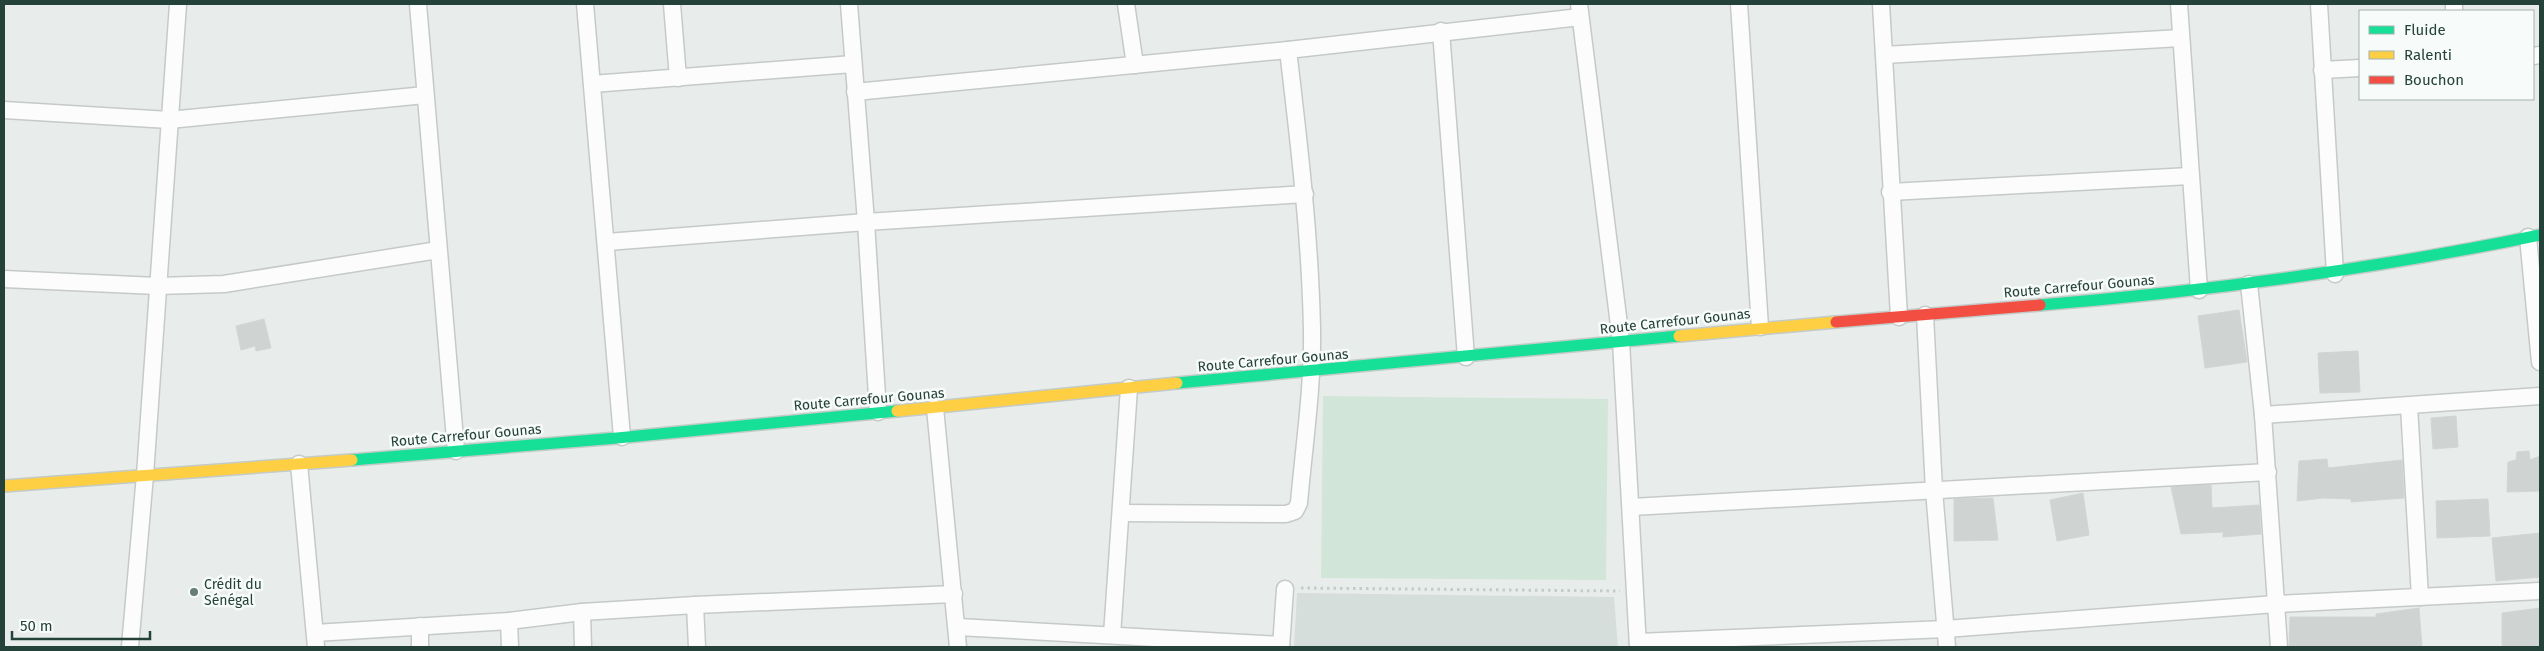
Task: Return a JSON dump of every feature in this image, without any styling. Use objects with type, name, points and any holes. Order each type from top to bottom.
[{"type":"main road","name":"Route Carrefour Gounas","points":[[4,486],[622,437],[1760,328],[2199,290],[2335,274],[2418,261],[2534,236]]},
{"type":"street","points":[[130,647],[145,475],[178,4]]},
{"type":"street","points":[[418,4],[456,451]]},
{"type":"street","points":[[585,4],[607,242],[622,437]]},
{"type":"street","points":[[672,4],[678,78]]},
{"type":"street","points":[[849,4],[866,222],[878,412]]},
{"type":"street","points":[[1126,4],[1135,65]]},
{"type":"street","points":[[1739,4],[1760,328]]},
{"type":"street","points":[[1881,4],[1890,192],[1900,317]]},
{"type":"street","points":[[2179,4],[2199,290]]},
{"type":"street","points":[[2319,4],[2335,274]]},
{"type":"street","points":[[856,92],[1288,50],[1441,31],[1579,10],[1622,341],[1638,645],[1946,629],[2276,604],[2540,591]]},
{"type":"street","points":[[1441,31],[1466,357]]},
{"type":"street","points":[[1884,55],[2181,38]]},
{"type":"street","points":[[1122,513],[1286,514],[1295,511],[1299,503],[1311,372],[1312,330],[1305,194],[1288,50]]},
{"type":"street","points":[[592,84],[853,64]]},
{"type":"street","points":[[2322,70],[2359,68]]},
{"type":"street","points":[[4,110],[169,120],[425,95]]},
{"type":"street","points":[[1890,192],[2190,176]]},
{"type":"street","points":[[607,242],[866,222],[1305,194]]},
{"type":"street","points":[[2534,236],[2540,362]]},
{"type":"street","points":[[4,279],[157,286],[224,284],[438,250]]},
{"type":"street","points":[[2248,284],[2268,472],[2279,647]]},
{"type":"street","points":[[1925,315],[1934,490],[1947,647]]},
{"type":"street","points":[[1112,635],[1122,513],[1129,388]]},
{"type":"street","points":[[2263,415],[2540,396]]},
{"type":"street","points":[[2409,406],[2420,597]]},
{"type":"street","points":[[935,408],[958,627],[958,647]]},
{"type":"street","points":[[299,464],[315,640],[420,626],[509,621],[582,612],[695,605],[954,594]]},
{"type":"street","points":[[1631,507],[2268,472]]},
{"type":"street","points":[[958,627],[1281,646],[1289,588]]},
{"type":"street","points":[[695,605],[697,647]]},
{"type":"street","points":[[582,612],[583,647]]},
{"type":"street","points":[[509,621],[510,647]]},
{"type":"street","points":[[420,626],[420,647]]},
{"type":"path","points":[[1289,588],[1635,591]]},
{"type":"shaded area","points":[[1297,593],[1614,597],[1618,647],[1294,647]]},
{"type":"green space","points":[[1323,396],[1608,399],[1606,580],[1321,578]]},
{"type":"building","points":[[2239,310],[2247,362],[2205,368],[2198,316]]},
{"type":"building","points":[[264,319],[271,348],[256,351],[255,346],[241,350],[236,326]]},
{"type":"building","points":[[2358,351],[2360,392],[2320,393],[2318,353]]},
{"type":"building","points":[[2456,416],[2458,447],[2433,449],[2431,418]]},
{"type":"building","points":[[2529,451],[2530,460],[2540,456],[2540,491],[2507,492],[2508,462],[2516,460],[2517,452]]},
{"type":"building","points":[[2327,459],[2328,468],[2402,460],[2404,498],[2351,502],[2351,499],[2323,498],[2297,501],[2299,461]]},
{"type":"building","points":[[2211,485],[2212,508],[2259,505],[2261,534],[2223,537],[2223,532],[2181,534],[2171,487]]},
{"type":"building","points":[[2083,493],[2089,535],[2057,541],[2050,500]]},
{"type":"building","points":[[1993,498],[1998,540],[1954,541],[1954,499]]},
{"type":"building","points":[[2488,499],[2490,536],[2437,538],[2436,501]]},
{"type":"building","points":[[2540,533],[2540,577],[2496,581],[2492,538]]},
{"type":"building","points":[[2419,608],[2422,647],[2289,647],[2290,617],[2376,617],[2376,614]]},
{"type":"building","points":[[2540,608],[2540,647],[2502,647],[2502,613]]},
{"type":"traffic: fast","points":[[2040,305],[2166,293],[2291,278],[2416,258],[2540,235]]},
{"type":"traffic: fast","points":[[1177,383],[1679,336]]},
{"type":"traffic: fast","points":[[352,460],[617,438],[897,411]]},
{"type":"traffic: slow","points":[[1679,336],[1836,322]]},
{"type":"traffic: slow","points":[[897,411],[1177,383]]},
{"type":"traffic: slow","points":[[4,486],[352,460]]},
{"type":"traffic: jam","points":[[1836,322],[2040,305]]},
{"type":"place","name":"Crédit du Sénégal","points":[[194,592]]}]
